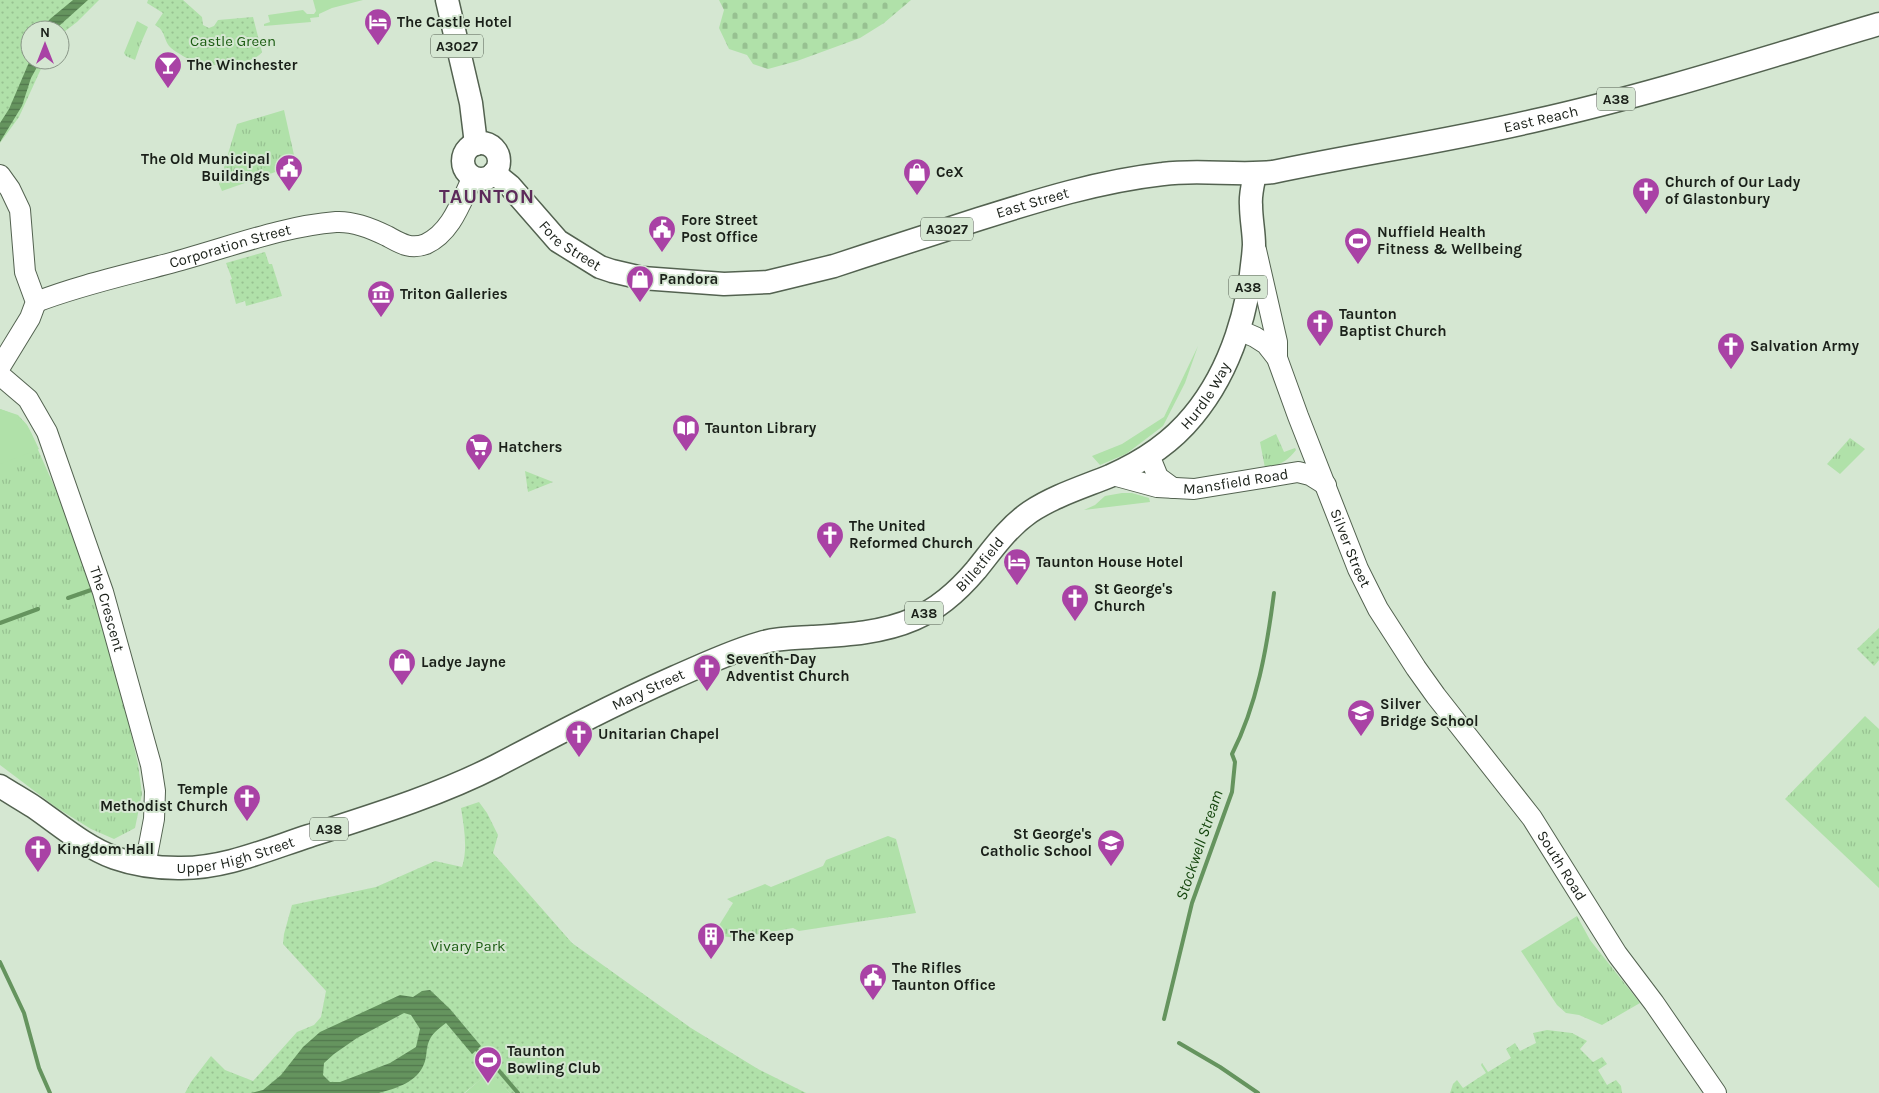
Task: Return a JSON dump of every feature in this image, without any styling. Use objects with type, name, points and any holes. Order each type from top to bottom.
[{"type":"main road","name":"A3027","points":[[447,0],[471,103],[476,144],[487,145],[496,152],[498,162],[484,175]]},
{"type":"main road","name":"East Reach","points":[[1255,174],[1442,141],[1535,121],[1697,78],[1879,24]]},
{"type":"main road","name":"East Street","points":[[668,281],[724,284],[768,282],[834,266],[1030,202],[1071,191],[1162,174],[1198,171],[1255,174]]},
{"type":"main road","name":"Hurdle Way","points":[[1016,523],[1043,504],[1112,475],[1149,455],[1166,443],[1191,418],[1210,393],[1233,346],[1247,300],[1254,243],[1250,203],[1255,174]]},
{"type":"main road","points":[[0,175],[10,189],[20,210],[25,272],[36,302],[30,318],[0,367]]},
{"type":"main road","name":"Corporation Street","points":[[36,302],[66,290],[175,262],[289,229],[315,224],[346,223],[387,236],[398,243],[410,246],[426,244],[441,234],[449,225],[484,175]]},
{"type":"main road","name":"Fore Street","points":[[484,175],[510,186],[558,241],[580,256],[612,271],[642,278],[668,281]]},
{"type":"main road","points":[[1254,243],[1277,342],[1278,358]]},
{"type":"main road","name":"Silver Street","points":[[1239,330],[1266,344],[1278,358],[1310,448],[1358,569],[1369,593],[1400,643]]},
{"type":"main road","name":"The Crescent","points":[[0,375],[28,399],[47,432],[103,592],[153,774],[155,791],[154,818],[145,866]]},
{"type":"main road","points":[[1298,472],[1307,460],[1310,448]]},
{"type":"main road","name":"Mansfield Road","points":[[1149,455],[1158,477],[1173,488]]},
{"type":"main road","name":"Mansfield Road","points":[[1112,475],[1157,487],[1194,489],[1298,472],[1310,475],[1326,485]]},
{"type":"main road","name":"Billetfield","points":[[798,638],[857,633],[897,625],[917,618],[941,603],[961,586],[978,568],[994,545],[1016,523]]},
{"type":"main road","name":"Mary Street","points":[[506,760],[642,692],[702,665],[764,642],[798,638]]},
{"type":"main road","name":"South Road","points":[[1400,643],[1436,696],[1532,818],[1617,954],[1654,1003],[1716,1093]]},
{"type":"main road","name":"Upper High Street","points":[[0,786],[35,808],[57,825],[113,857],[145,866],[210,867],[342,825],[432,793],[506,760]]},
{"type":"green space","points":[[0,0],[99,0],[70,27],[70,20],[20,20],[20,70],[40,70],[19,117],[0,143]]},
{"type":"green space","name":"Castle Green","points":[[148,0],[183,0],[202,17],[203,25],[209,28],[214,26],[218,20],[253,17],[262,52],[251,59],[233,64],[200,64],[179,54],[170,47],[163,32],[155,25],[163,13],[147,3]]},
{"type":"green space","points":[[313,0],[363,0],[332,8],[319,14],[319,17],[310,18],[311,22],[264,26],[264,24],[270,22],[268,15],[303,10],[307,14],[314,14],[316,11]]},
{"type":"green space","points":[[719,0],[911,0],[884,23],[860,38],[797,61],[768,69],[753,64],[747,55],[729,49],[719,28],[724,10]]},
{"type":"green space","points":[[137,21],[148,27],[135,60],[124,53]]},
{"type":"green space","points":[[284,110],[294,155],[288,157],[289,160],[219,184],[237,124]]},
{"type":"green space","points":[[279,163],[281,170],[222,191],[219,184]]},
{"type":"green space","points":[[265,252],[269,264],[272,264],[282,296],[246,306],[245,301],[236,304],[230,280],[232,279],[226,263]]},
{"type":"green space","points":[[1198,346],[1185,383],[1163,426],[1126,454],[1100,465],[1092,456],[1122,444],[1164,417]]},
{"type":"green space","points":[[0,409],[18,415],[27,425],[79,542],[114,658],[138,764],[142,794],[135,828],[114,839],[91,829],[57,808],[0,765]]},
{"type":"green space","points":[[0,409],[26,423],[39,449],[0,464]]},
{"type":"green space","points":[[1276,434],[1284,452],[1295,448],[1296,450],[1282,462],[1265,468],[1260,442]]},
{"type":"green space","points":[[1850,438],[1865,449],[1840,474],[1827,464]]},
{"type":"green space","points":[[525,471],[553,482],[528,492]]},
{"type":"green space","points":[[1132,493],[1149,498],[1150,502],[1084,510],[1095,505],[1105,496]]},
{"type":"green space","points":[[1879,628],[1879,660],[1874,666],[1857,649]]},
{"type":"green space","points":[[1865,716],[1879,729],[1879,888],[1785,799]]},
{"type":"green space","name":"Vivary Park","points":[[479,802],[498,835],[493,853],[572,943],[691,1028],[758,1069],[806,1093],[510,1093],[490,1072],[464,1093],[185,1093],[211,1056],[225,1070],[253,1081],[297,1032],[314,1025],[321,1017],[326,991],[283,944],[292,905],[376,887],[435,861],[462,867],[465,845],[461,808]]},
{"type":"green space","points":[[888,836],[896,839],[916,913],[799,931],[793,928],[737,938],[713,935],[733,903],[727,899],[765,884],[771,887],[823,866],[826,860]]},
{"type":"green space","points":[[1577,916],[1590,940],[1640,1003],[1602,1025],[1579,1015],[1566,1013],[1557,1005],[1521,951]]},
{"type":"green space","points":[[1547,1030],[1572,1033],[1587,1041],[1580,1049],[1593,1062],[1602,1057],[1607,1064],[1598,1070],[1607,1085],[1616,1080],[1621,1086],[1622,1093],[1450,1093],[1453,1084],[1457,1080],[1463,1088],[1486,1073],[1481,1065],[1482,1063],[1488,1072],[1511,1058],[1506,1049],[1515,1043],[1520,1051],[1536,1043],[1533,1033]]},
{"type":"green space","name":"Taunton Bowling Club","points":[[490,1071],[510,1093],[465,1093]]},
{"type":"shaded area","points":[[73,0],[88,0],[66,20],[50,19]]},
{"type":"shaded area","points":[[26,70],[35,70],[22,106],[0,142],[0,123],[9,109]]},
{"type":"shaded area","points":[[430,990],[450,1009],[481,1046],[472,1054],[446,1023],[431,1037],[427,1046],[425,1061],[417,1075],[393,1089],[379,1093],[251,1093],[263,1090],[281,1075],[303,1047],[320,1032],[400,995],[413,997],[422,991]],"holes":[[[404,1013],[411,1015],[420,1029],[416,1047],[390,1063],[340,1082],[330,1082],[323,1075],[324,1063],[357,1038]]]},
{"type":"waterway","points":[[68,598],[91,590]]},
{"type":"waterway","name":"Stockwell Stream","points":[[1164,1019],[1192,903],[1232,792],[1235,762],[1232,754],[1248,716],[1260,676],[1274,593]]},
{"type":"waterway","points":[[0,623],[38,609]]},
{"type":"waterway","points":[[0,962],[24,1013],[39,1068],[50,1093]]},
{"type":"waterway","name":"Stockwell Stream","points":[[1179,1043],[1220,1067],[1258,1093]]},
{"type":"waterway","points":[[477,1050],[488,1058],[518,1093]]},
{"type":"place","name":"The Castle Hotel","points":[[378,46]]},
{"type":"place","name":"The Winchester","points":[[168,89]]},
{"type":"place","name":"The Old Municipal Buildings","points":[[289,192]]},
{"type":"place","name":"CeX","points":[[917,196]]},
{"type":"place","name":"Church of Our Lady of Glastonbury","points":[[1646,215]]},
{"type":"place","name":"Fore Street Post Office","points":[[662,253]]},
{"type":"place","name":"Nuffield Health Fitness & Wellbeing","points":[[1358,265]]},
{"type":"place","name":"Pandora","points":[[640,303]]},
{"type":"place","name":"Triton Galleries","points":[[381,318]]},
{"type":"place","name":"Taunton Baptist Church","points":[[1320,347]]},
{"type":"place","name":"Salvation Army","points":[[1731,370]]},
{"type":"place","name":"Taunton Library","points":[[686,452]]},
{"type":"place","name":"Hatchers","points":[[479,471]]},
{"type":"place","name":"The United Reformed Church","points":[[830,559]]},
{"type":"place","name":"Taunton House Hotel","points":[[1017,586]]},
{"type":"place","name":"St George's Church","points":[[1075,622]]},
{"type":"place","name":"Ladye Jayne","points":[[402,686]]},
{"type":"place","name":"Seventh-Day Adventist Church","points":[[707,692]]},
{"type":"place","name":"Silver Bridge School","points":[[1361,737]]},
{"type":"place","name":"Unitarian Chapel","points":[[579,758]]},
{"type":"place","name":"Temple Methodist Church","points":[[247,822]]},
{"type":"place","name":"St George's Catholic School","points":[[1111,867]]},
{"type":"place","name":"Kingdom Hall","points":[[38,873]]},
{"type":"place","name":"The Keep","points":[[711,960]]},
{"type":"place","name":"The Rifles Taunton Office","points":[[873,1001]]},
{"type":"place","name":"Taunton Bowling Club","points":[[488,1084]]},
{"type":"district","name":"TAUNTON","points":[[487,196]]}]
